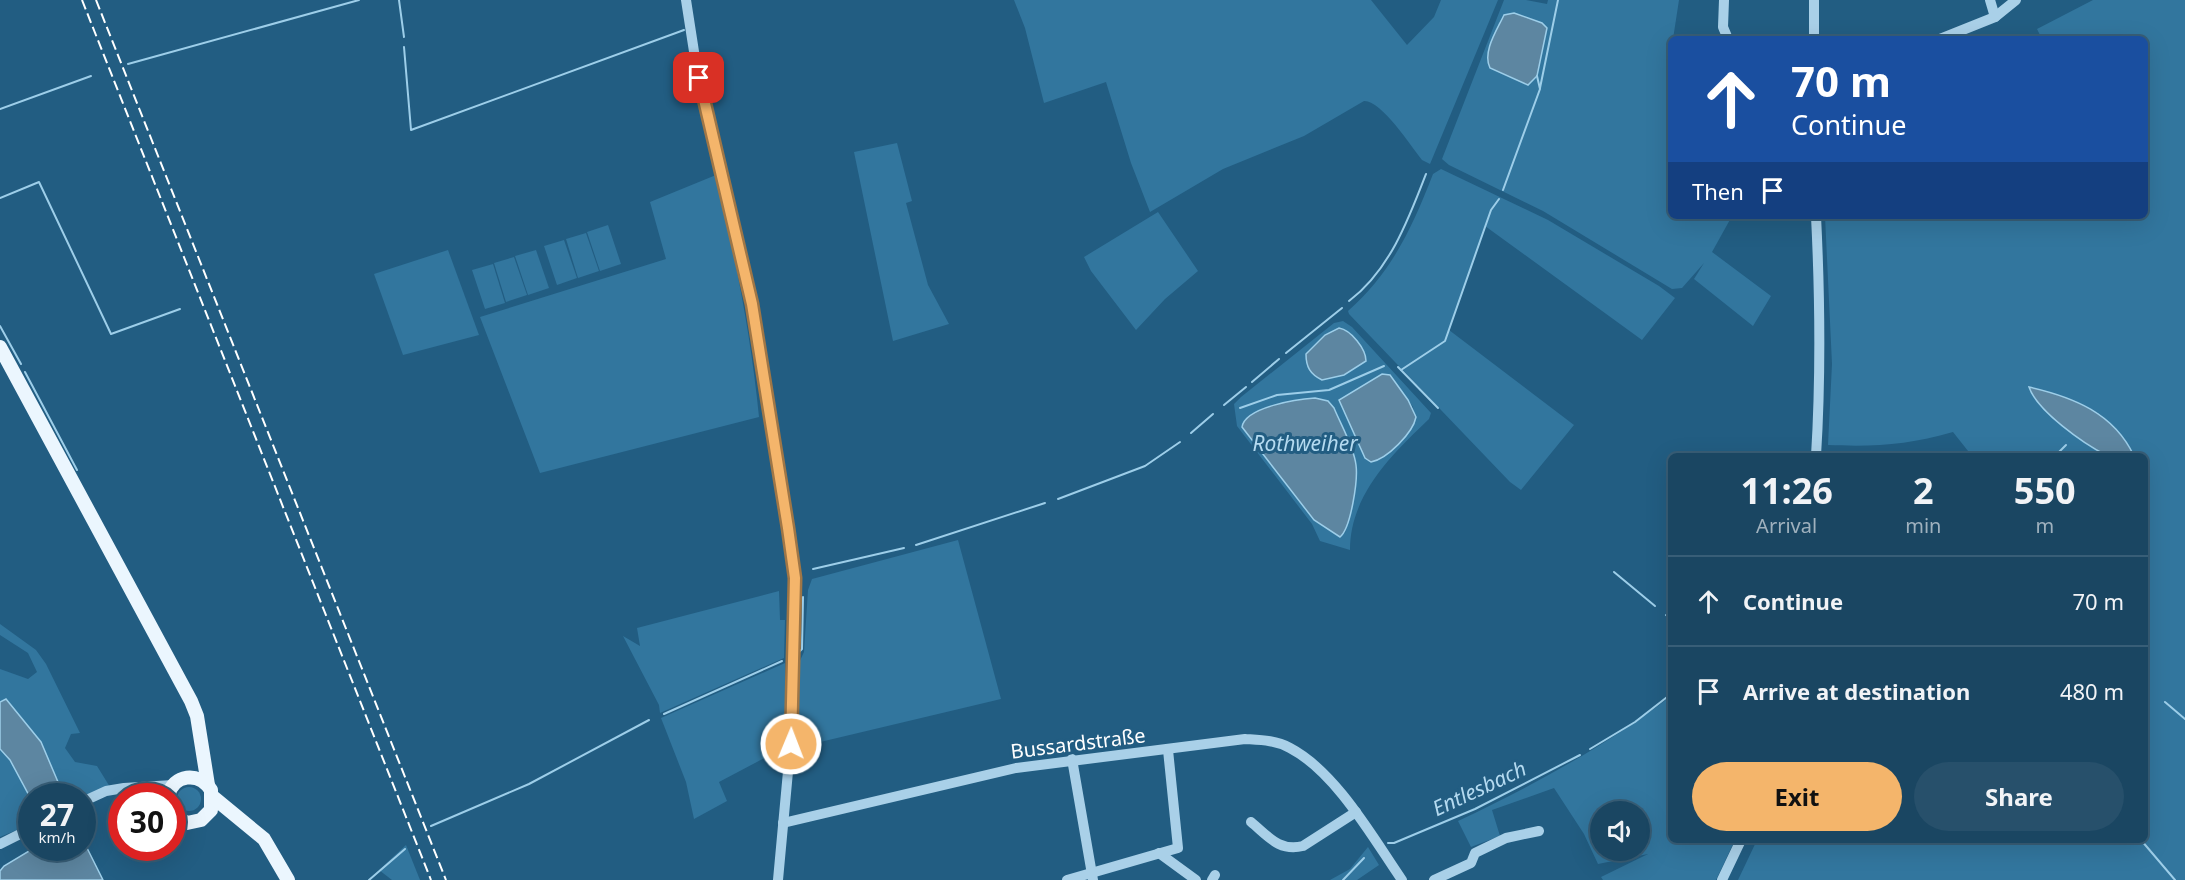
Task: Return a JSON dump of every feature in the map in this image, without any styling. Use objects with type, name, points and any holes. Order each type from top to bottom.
[{"type":"main road","points":[[0,347],[191,701],[201,734],[200,748],[213,804],[207,816],[201,820],[186,822]]},
{"type":"main road","points":[[179,783],[186,777],[200,748]]},
{"type":"main road","points":[[186,777],[194,777],[264,838],[288,880]]},
{"type":"main road","points":[[207,816],[243,821]]},
{"type":"street","points":[[686,0],[695,57],[752,304],[795,578],[791,738],[778,880]]},
{"type":"street","points":[[1724,0],[1723,27],[1727,36]]},
{"type":"street","points":[[1814,36],[1815,0]]},
{"type":"street","points":[[1990,0],[1995,17]]},
{"type":"street","points":[[1948,36],[1995,17],[2016,0]]},
{"type":"street","points":[[1816,219],[1820,311],[1820,401],[1816,453]]},
{"type":"street","name":"Bussardstraße","points":[[783,823],[1016,768],[1072,759],[1168,750],[1245,739],[1274,741],[1290,748],[1312,764],[1356,812],[1402,880]]},
{"type":"street","points":[[1067,880],[1092,877],[1178,848],[1168,750]]},
{"type":"street","points":[[1072,759],[1092,877]]},
{"type":"street","points":[[1251,822],[1283,848],[1293,848],[1303,846],[1356,812]]},
{"type":"street","points":[[1434,880],[1471,863],[1475,853],[1496,843],[1539,831]]},
{"type":"street","points":[[0,844],[18,835]]},
{"type":"street","points":[[1722,880],[1740,843]]},
{"type":"street","points":[[1159,853],[1192,879]]},
{"type":"shaded area","points":[[1014,0],[1371,0],[1407,45],[1434,17],[1441,0],[1498,0],[1430,164],[1422,160],[1379,108],[1364,101],[1304,136],[1223,169],[1150,212],[1131,163],[1106,82],[1044,103],[1025,28]]},
{"type":"shaded area","points":[[1504,0],[1526,0],[1547,4],[1548,0],[1679,0],[1673,36],[1668,36],[1668,219],[1730,219],[1712,252],[1771,296],[1753,326],[1694,279],[1704,263],[1682,288],[1672,289],[1543,211],[1449,165],[1442,159]]},
{"type":"shaded area","points":[[2093,0],[2185,0],[2185,880],[1738,880],[1756,843],[2148,843],[2148,453],[2132,453],[2118,432],[2097,412],[2051,416],[2104,453],[1970,453],[1953,432],[1891,444],[1828,445],[1832,364],[1825,219],[2148,219],[2148,36],[2040,36],[2037,29]]},
{"type":"shaded area","points":[[897,143],[912,201],[906,203],[928,285],[949,324],[893,341],[854,152]]},
{"type":"shaded area","points":[[1441,169],[1548,220],[1659,286],[1675,298],[1642,340],[1485,226],[1449,330],[1574,425],[1521,490],[1510,482],[1348,311],[1389,265],[1417,213],[1433,174]]},
{"type":"shaded area","points":[[716,175],[742,296],[759,417],[540,473],[480,317],[666,259],[650,202]]},
{"type":"shaded area","points":[[1158,212],[1198,271],[1165,299],[1136,330],[1091,271],[1084,257]]},
{"type":"shaded area","points":[[608,225],[621,264],[600,271],[587,232]]},
{"type":"shaded area","points":[[586,233],[599,271],[578,278],[566,239]]},
{"type":"shaded area","points":[[564,240],[577,278],[557,285],[544,246]]},
{"type":"shaded area","points":[[448,250],[479,335],[403,355],[374,274]]},
{"type":"shaded area","points":[[536,250],[549,288],[528,295],[515,256]]},
{"type":"shaded area","points":[[514,257],[527,295],[506,302],[494,263]]},
{"type":"shaded area","points":[[493,264],[505,303],[485,309],[472,270]]},
{"type":"shaded area","points":[[1343,321],[1352,327],[1431,413],[1429,419],[1388,461],[1365,494],[1357,511],[1350,550],[1320,541],[1312,524],[1237,426],[1234,404],[1334,323]],"holes":[[[1390,375],[1413,407],[1415,422],[1382,458],[1368,461],[1339,400]],[[1315,398],[1328,401],[1334,408],[1356,465],[1353,498],[1345,533],[1269,407]]]},
{"type":"shaded area","points":[[958,540],[1001,699],[795,748],[797,667],[804,652],[808,590],[812,579]]},
{"type":"shaded area","points":[[779,591],[780,620],[785,620],[784,658],[660,713],[659,705],[623,636],[640,646],[637,628]]},
{"type":"shaded area","points":[[0,624],[36,650],[46,664],[80,733],[71,734],[65,748],[75,762],[97,766],[108,788],[96,792],[96,783],[18,783],[18,829],[0,837],[0,669],[28,679],[37,672],[28,653],[0,635]]},
{"type":"shaded area","points":[[785,663],[785,738],[768,744],[772,754],[719,782],[727,801],[694,819],[686,782],[661,718]]},
{"type":"shaded area","points":[[1668,698],[1668,843],[1734,843],[1716,880],[1603,880],[1601,877],[1634,861],[1650,861],[1650,801],[1590,801],[1590,847],[1554,788],[1492,810],[1500,836],[1471,847],[1458,821],[1513,794],[1595,748]]},
{"type":"shaded area","points":[[186,788],[193,788],[200,795],[200,803],[197,807],[186,810]]},
{"type":"shaded area","points":[[406,845],[420,880],[392,880],[379,870]]},
{"type":"shaded area","points":[[1368,847],[1379,865],[1357,880],[1330,880],[1350,869]]},
{"type":"shaded area","points":[[1597,861],[1613,861],[1598,864]]},
{"type":"water","points":[[1514,13],[1542,23],[1547,28],[1537,76],[1528,85],[1490,68],[1488,62],[1491,41],[1504,15]]},
{"type":"water","name":"Rothweiher","points":[[1339,328],[1348,332],[1357,341],[1366,361],[1344,375],[1322,380],[1310,370],[1306,354],[1325,335]]},
{"type":"water","name":"Rothweiher","points":[[1382,374],[1390,375],[1408,400],[1416,417],[1405,437],[1391,451],[1371,462],[1365,458],[1339,400]]},
{"type":"water","points":[[2029,387],[2061,396],[2090,409],[2115,428],[2132,453],[2102,453],[2097,450],[2062,426],[2034,396]]},
{"type":"water","name":"Rothweiher","points":[[1315,398],[1328,401],[1334,408],[1355,458],[1353,503],[1344,532],[1340,537],[1314,520],[1242,427],[1245,420],[1262,409],[1285,402]]},
{"type":"water","points":[[6,699],[41,742],[58,783],[22,783],[10,760],[0,749],[0,702]]},
{"type":"water","points":[[18,858],[18,861],[94,861],[103,880],[0,880],[0,871]]},
{"type":"waterway","points":[[128,64],[359,0]]},
{"type":"waterway","points":[[399,0],[404,37]]},
{"type":"waterway","points":[[1540,88],[1558,0]]},
{"type":"waterway","points":[[404,47],[411,130],[684,30]]},
{"type":"waterway","points":[[0,109],[91,76]]},
{"type":"waterway","points":[[1503,190],[1540,89],[1537,76]]},
{"type":"waterway","points":[[1349,301],[1375,275],[1396,244],[1426,174]]},
{"type":"waterway","points":[[0,198],[39,182],[111,334],[180,309]]},
{"type":"waterway","points":[[1401,370],[1445,341],[1491,210],[1499,199]]},
{"type":"waterway","points":[[1286,353],[1342,308]]},
{"type":"waterway","points":[[0,326],[21,364]]},
{"type":"waterway","points":[[1252,382],[1279,359]]},
{"type":"waterway","points":[[1240,408],[1277,395],[1329,390],[1384,366]]},
{"type":"waterway","points":[[1398,367],[1438,408]]},
{"type":"waterway","points":[[25,372],[77,470]]},
{"type":"waterway","points":[[1224,405],[1246,387]]},
{"type":"waterway","points":[[1191,433],[1213,414]]},
{"type":"waterway","points":[[1058,499],[1145,466],[1180,442]]},
{"type":"waterway","points":[[2058,453],[2066,445]]},
{"type":"waterway","points":[[916,545],[1045,503]]},
{"type":"waterway","points":[[813,569],[904,548]]},
{"type":"waterway","points":[[1614,572],[1655,606]]},
{"type":"waterway","points":[[797,654],[802,649],[803,597]]},
{"type":"waterway","points":[[664,714],[782,661]]},
{"type":"waterway","points":[[1590,749],[1635,722],[1668,696]]},
{"type":"waterway","points":[[2165,702],[2185,719]]},
{"type":"waterway","points":[[431,826],[529,784],[649,720]]},
{"type":"waterway","name":"Entlesbach","points":[[1388,843],[1394,843],[1475,809],[1580,755]]},
{"type":"waterway","points":[[2144,843],[2175,880]]},
{"type":"waterway","points":[[369,880],[405,849]]},
{"type":"waterway","name":"Entlesbach","points":[[1343,880],[1364,858]]},
{"type":"railway","points":[[82,0],[431,880]]},
{"type":"railway","points":[[96,0],[446,880]]},
{"type":"route","points":[[699,78],[752,304],[795,578],[791,744]]}]
